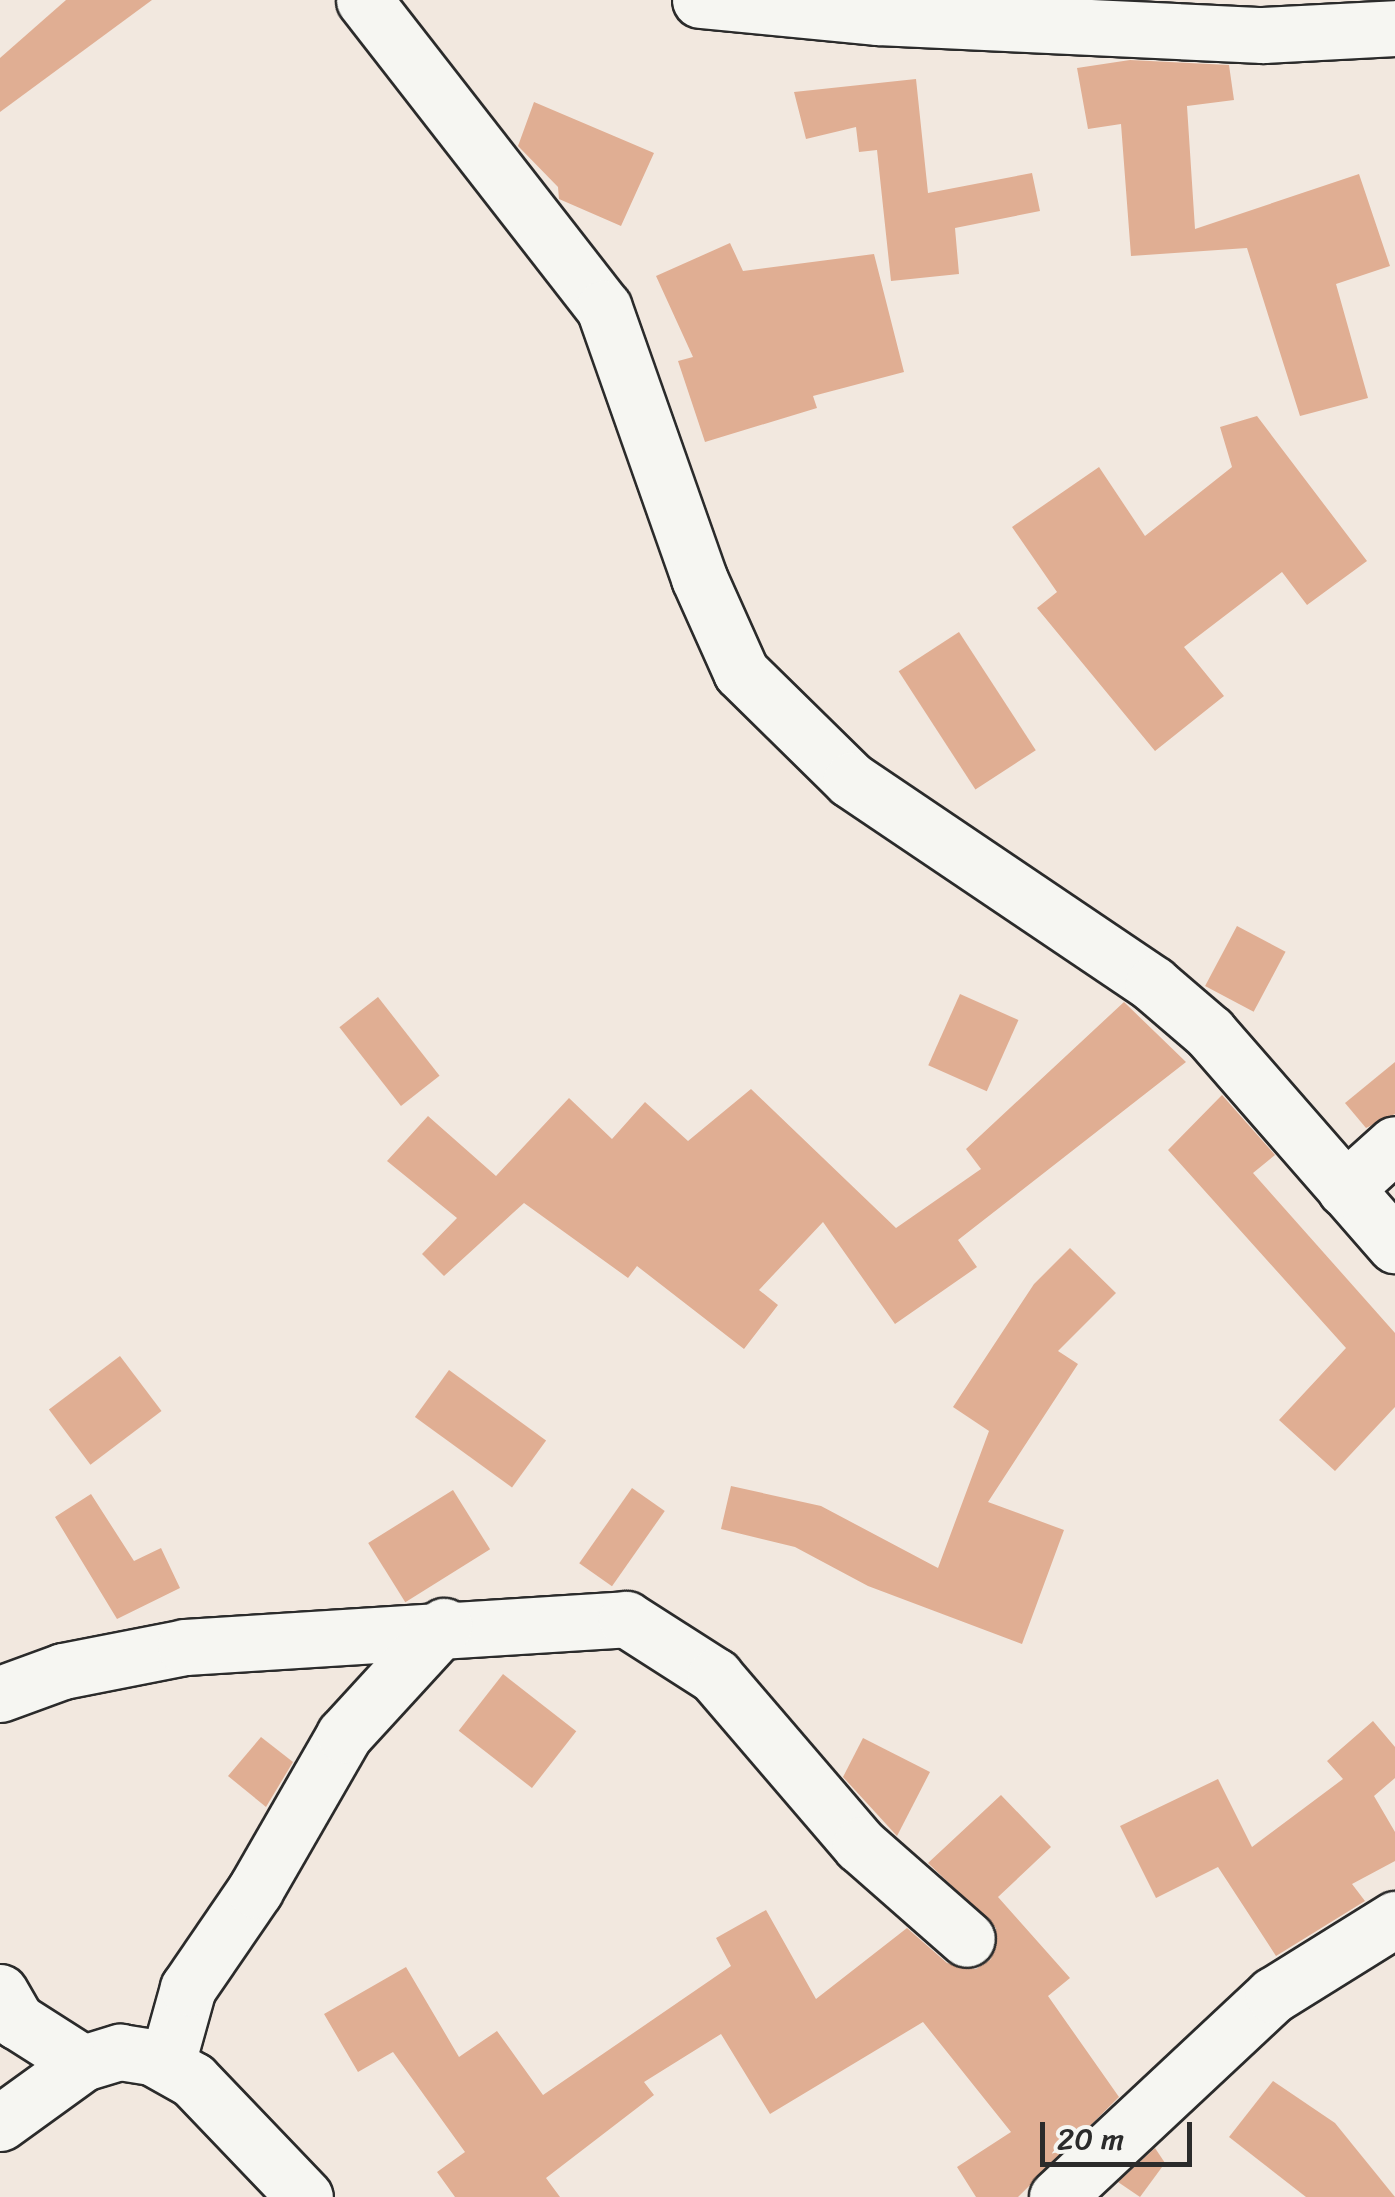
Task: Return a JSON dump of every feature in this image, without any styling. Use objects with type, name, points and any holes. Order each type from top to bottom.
[{"type":"street","points":[[364,0],[604,308],[699,578],[741,672],[851,780],[1181,1008],[1395,1245]]},
{"type":"street","points":[[700,0],[878,18],[1242,17],[1395,28]]},
{"type":"street","points":[[1345,1189],[1395,1144]]},
{"type":"street","points":[[0,1694],[63,1671],[185,1647],[598,1616],[648,1628],[715,1676],[825,1809],[967,1939]]},
{"type":"street","points":[[167,2063],[188,1988],[255,1890],[344,1734],[444,1626]]},
{"type":"street","points":[[1057,2197],[1273,1995],[1395,1919]]},
{"type":"street","points":[[0,1992],[17,2021],[83,2063]]},
{"type":"street","points":[[0,2123],[83,2063],[120,2052],[167,2063],[305,2197]]},
{"type":"building","points":[[66,0],[152,0],[0,112],[0,58]]},
{"type":"building","points":[[1130,60],[1229,65],[1234,100],[1187,106],[1195,229],[1359,174],[1390,266],[1336,284],[1368,398],[1300,416],[1247,248],[1131,256],[1121,124],[1088,129],[1077,68]]},
{"type":"building","points":[[916,79],[928,193],[1032,173],[1040,211],[955,228],[959,274],[891,281],[877,150],[859,152],[856,127],[806,139],[794,92]]},
{"type":"building","points":[[534,102],[654,153],[621,226],[559,199],[558,187],[518,146]]},
{"type":"building","points":[[730,243],[743,271],[874,254],[904,372],[813,396],[817,408],[705,442],[678,361],[693,357],[656,276]]},
{"type":"building","points":[[1257,416],[1367,561],[1307,605],[1282,572],[1184,647],[1224,696],[1155,751],[1037,608],[1057,592],[1012,527],[1099,467],[1145,536],[1232,467],[1220,427]]},
{"type":"building","points":[[959,632],[1036,750],[975,789],[899,671]]},
{"type":"building","points":[[1237,926],[1286,952],[1254,1012],[1205,986]]},
{"type":"building","points":[[960,994],[1018,1020],[987,1091],[928,1065]]},
{"type":"building","points":[[378,997],[440,1076],[401,1106],[339,1027]]},
{"type":"building","points":[[1124,1002],[1186,1062],[958,1240],[977,1267],[895,1324],[823,1222],[759,1290],[778,1305],[744,1349],[637,1266],[628,1278],[524,1203],[444,1276],[422,1254],[457,1218],[387,1161],[428,1116],[496,1176],[569,1098],[612,1139],[645,1102],[688,1141],[751,1089],[896,1228],[981,1169],[966,1149]]},
{"type":"building","points":[[1395,1062],[1395,1114],[1366,1128],[1345,1103]]},
{"type":"building","points":[[1222,1095],[1275,1155],[1253,1173],[1395,1333],[1395,1407],[1335,1471],[1279,1420],[1346,1348],[1168,1150]]},
{"type":"building","points":[[1070,1248],[1116,1293],[1058,1351],[1078,1364],[988,1502],[1064,1530],[1022,1644],[868,1586],[795,1547],[721,1529],[731,1486],[821,1506],[938,1568],[989,1431],[953,1407],[1034,1284]]},
{"type":"building","points":[[120,1356],[162,1411],[90,1465],[49,1410]]},
{"type":"building","points":[[449,1370],[546,1441],[512,1487],[415,1417]]},
{"type":"building","points":[[632,1488],[665,1511],[612,1586],[579,1563]]},
{"type":"building","points":[[453,1490],[490,1549],[405,1602],[368,1543]]},
{"type":"building","points":[[91,1494],[134,1561],[161,1548],[180,1588],[117,1619],[55,1517]]},
{"type":"building","points":[[503,1674],[576,1731],[532,1788],[459,1731]]},
{"type":"building","points":[[1373,1721],[1395,1747],[1395,1778],[1374,1796],[1395,1832],[1395,1861],[1352,1884],[1365,1901],[1276,1956],[1218,1867],[1156,1898],[1120,1826],[1218,1779],[1252,1847],[1343,1779],[1327,1761]]},
{"type":"building","points":[[261,1737],[293,1762],[266,1807],[228,1776]]},
{"type":"building","points":[[863,1738],[930,1772],[897,1836],[843,1777]]},
{"type":"building","points":[[1001,1795],[1051,1847],[998,1897],[1070,1978],[1048,1996],[1119,2097],[1018,2197],[976,2197],[957,2167],[1011,2132],[923,2022],[770,2114],[721,2034],[644,2082],[654,2095],[546,2178],[560,2197],[455,2197],[437,2172],[465,2152],[393,2052],[358,2072],[324,2014],[406,1967],[459,2057],[497,2031],[543,2095],[731,1966],[716,1938],[766,1910],[816,1999],[907,1928],[947,1963],[976,1969],[991,1959],[996,1928],[928,1863]]},
{"type":"building","points":[[1273,2081],[1335,2123],[1395,2197],[1306,2197],[1229,2137]]},
{"type":"building","points":[[1155,2148],[1165,2163],[1140,2197],[1118,2182]]}]
